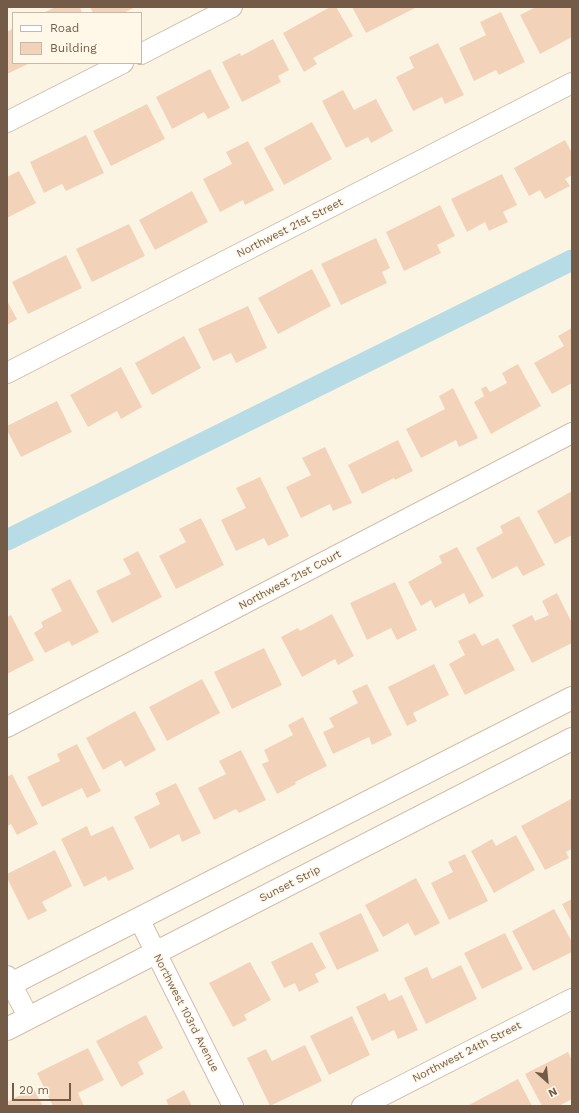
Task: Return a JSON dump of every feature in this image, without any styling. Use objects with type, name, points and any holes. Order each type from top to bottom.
[{"type":"street","points":[[142,53],[232,7]]},
{"type":"street","points":[[7,122],[121,64]]},
{"type":"street","name":"Northwest 21st Street","points":[[7,373],[572,83]]},
{"type":"street","name":"Northwest 21st Court","points":[[7,727],[572,433]]},
{"type":"street","points":[[29,1018],[8,982],[139,920],[572,698]]},
{"type":"street","name":"Sunset Strip","points":[[7,1029],[572,739]]},
{"type":"street","name":"Northwest 103rd Avenue","points":[[139,920],[233,1106]]},
{"type":"street","name":"Northwest 24th Street","points":[[362,1106],[572,999]]},
{"type":"building","points":[[55,7],[80,7],[82,12],[45,12]]},
{"type":"building","points":[[90,7],[135,7],[126,12],[92,12]]},
{"type":"building","points":[[330,7],[336,7],[353,36],[313,58],[317,64],[304,72],[283,33]]},
{"type":"building","points":[[352,7],[417,7],[366,33]]},
{"type":"building","points":[[536,7],[572,7],[572,37],[540,54],[520,15]]},
{"type":"building","points":[[501,12],[525,62],[499,75],[496,70],[474,81],[459,48],[486,35],[480,22]]},
{"type":"building","points":[[12,29],[12,64],[28,64],[7,74],[7,32]]},
{"type":"building","points":[[273,39],[289,70],[278,76],[281,82],[242,102],[222,62],[240,53],[241,56]]},
{"type":"building","points":[[438,43],[464,95],[445,104],[442,97],[413,111],[396,77],[414,68],[409,57]]},
{"type":"building","points":[[210,69],[230,108],[208,119],[204,112],[172,129],[156,97]]},
{"type":"building","points":[[343,90],[354,110],[376,99],[393,131],[371,143],[368,137],[346,148],[322,101]]},
{"type":"building","points":[[147,104],[165,139],[111,166],[93,131]]},
{"type":"building","points":[[312,122],[332,159],[284,185],[264,148]]},
{"type":"building","points":[[86,135],[104,173],[66,191],[62,184],[44,193],[30,162]]},
{"type":"building","points":[[565,140],[572,153],[572,175],[565,179],[570,186],[545,199],[540,190],[529,196],[514,168]]},
{"type":"building","points":[[248,141],[274,190],[245,205],[243,200],[220,212],[203,179],[232,164],[226,152]]},
{"type":"building","points":[[19,171],[36,203],[7,218],[7,177]]},
{"type":"building","points":[[502,174],[517,205],[503,212],[508,222],[489,231],[485,222],[467,232],[451,199]]},
{"type":"building","points":[[192,191],[208,222],[155,250],[139,220]]},
{"type":"building","points":[[440,205],[455,236],[437,245],[441,253],[404,271],[386,232]]},
{"type":"building","points":[[129,224],[145,256],[92,282],[76,249]]},
{"type":"building","points":[[376,238],[390,268],[382,272],[387,283],[341,305],[321,264]]},
{"type":"building","points":[[66,255],[82,288],[28,314],[12,282]]},
{"type":"building","points":[[312,269],[331,306],[278,334],[258,298]]},
{"type":"building","points":[[7,301],[17,319],[7,325]]},
{"type":"building","points":[[248,306],[267,348],[236,363],[231,353],[213,361],[198,329]]},
{"type":"building","points":[[572,328],[572,383],[552,394],[534,363],[564,346],[558,336]]},
{"type":"building","points":[[184,336],[201,368],[152,395],[135,363]]},
{"type":"building","points":[[518,364],[541,406],[491,434],[474,402],[484,396],[481,389],[486,386],[490,392],[507,383],[502,373]]},
{"type":"building","points":[[121,367],[142,407],[121,419],[117,411],[88,427],[70,395]]},
{"type":"building","points":[[453,388],[478,438],[459,447],[456,440],[421,458],[406,429],[445,409],[439,396]]},
{"type":"building","points":[[57,401],[72,432],[21,457],[7,430],[7,426]]},
{"type":"building","points":[[398,440],[413,471],[395,480],[394,478],[362,494],[348,465]]},
{"type":"building","points":[[325,447],[352,503],[333,511],[330,504],[301,518],[286,487],[311,475],[302,458]]},
{"type":"building","points":[[260,477],[289,536],[268,546],[264,538],[236,551],[221,520],[246,508],[236,488]]},
{"type":"building","points":[[572,491],[572,535],[555,544],[537,511]]},
{"type":"building","points":[[519,516],[545,565],[523,576],[517,566],[492,579],[476,548],[503,533],[500,526]]},
{"type":"building","points":[[201,518],[224,565],[176,589],[159,556],[186,542],[179,529]]},
{"type":"building","points":[[457,547],[484,596],[469,604],[464,593],[435,608],[431,600],[421,606],[408,582],[442,563],[439,556]]},
{"type":"building","points":[[138,551],[162,597],[112,623],[96,591],[131,574],[123,559]]},
{"type":"building","points":[[70,579],[99,632],[72,646],[69,641],[45,653],[34,633],[43,627],[41,622],[62,611],[51,589]]},
{"type":"building","points":[[395,582],[417,630],[397,640],[391,628],[367,640],[350,603]]},
{"type":"building","points":[[557,593],[572,623],[572,643],[532,663],[512,625],[532,615],[535,621],[549,615],[542,601]]},
{"type":"building","points":[[332,614],[354,656],[338,665],[335,659],[302,677],[281,637],[298,628],[300,631]]},
{"type":"building","points":[[11,615],[34,660],[7,674],[7,617]]},
{"type":"building","points":[[475,633],[482,646],[498,638],[515,670],[465,695],[449,664],[465,655],[458,641]]},
{"type":"building","points":[[264,648],[282,685],[232,709],[214,672]]},
{"type":"building","points":[[434,664],[449,695],[413,713],[417,721],[407,726],[388,687]]},
{"type":"building","points":[[202,679],[220,713],[167,741],[149,707]]},
{"type":"building","points":[[367,684],[392,735],[372,745],[369,737],[333,754],[323,732],[334,727],[329,718],[358,703],[352,691]]},
{"type":"building","points":[[135,711],[156,750],[125,767],[121,760],[103,770],[86,738]]},
{"type":"building","points":[[303,717],[327,766],[295,782],[296,784],[277,794],[262,764],[269,761],[264,750],[293,735],[288,725]]},
{"type":"building","points":[[77,744],[101,791],[87,798],[82,788],[42,807],[27,777],[60,761],[57,754]]},
{"type":"building","points":[[241,750],[266,800],[239,813],[236,809],[214,820],[198,788],[226,774],[219,761]]},
{"type":"building","points":[[12,774],[38,824],[17,835],[11,824],[7,826],[7,777]]},
{"type":"building","points":[[176,783],[201,833],[182,842],[179,834],[150,849],[134,817],[160,804],[155,793]]},
{"type":"building","points":[[571,799],[572,849],[566,852],[569,858],[545,870],[521,826]]},
{"type":"building","points":[[87,826],[91,836],[113,826],[134,869],[108,881],[106,876],[84,887],[61,839]]},
{"type":"building","points":[[516,835],[535,870],[494,893],[471,851],[492,839],[496,846]]},
{"type":"building","points":[[55,850],[72,886],[42,902],[47,911],[28,920],[7,878],[7,874]]},
{"type":"building","points":[[465,854],[488,901],[449,920],[431,883],[453,872],[448,862]]},
{"type":"building","points":[[416,878],[440,923],[415,936],[408,923],[383,937],[365,905]]},
{"type":"building","points":[[572,899],[572,923],[562,904]]},
{"type":"building","points":[[554,909],[572,942],[572,952],[533,971],[512,931]]},
{"type":"building","points":[[361,913],[379,951],[337,970],[319,933]]},
{"type":"building","points":[[505,933],[523,969],[482,989],[464,953]]},
{"type":"building","points":[[312,942],[326,968],[315,974],[319,982],[299,992],[295,983],[284,988],[271,962]]},
{"type":"building","points":[[250,962],[271,1000],[244,1015],[247,1020],[233,1027],[209,983]]},
{"type":"building","points":[[461,965],[477,999],[426,1024],[404,978],[427,967],[432,979]]},
{"type":"building","points":[[385,993],[389,1001],[402,995],[418,1030],[398,1039],[394,1030],[372,1041],[356,1007]]},
{"type":"building","points":[[146,1015],[163,1048],[138,1062],[144,1074],[121,1087],[96,1041]]},
{"type":"building","points":[[352,1016],[370,1055],[329,1075],[310,1036]]},
{"type":"building","points":[[305,1045],[322,1081],[270,1106],[247,1058],[266,1049],[272,1061]]},
{"type":"building","points":[[88,1048],[104,1080],[78,1093],[84,1106],[53,1106],[37,1073]]},
{"type":"building","points":[[568,1052],[572,1060],[572,1099],[559,1106],[542,1106],[525,1074]]},
{"type":"building","points":[[518,1079],[532,1106],[467,1106]]},
{"type":"building","points":[[33,1088],[43,1106],[7,1106],[7,1102]]},
{"type":"building","points":[[184,1090],[192,1106],[169,1106],[166,1100]]},
{"type":"waterway","points":[[7,540],[572,260]]}]
